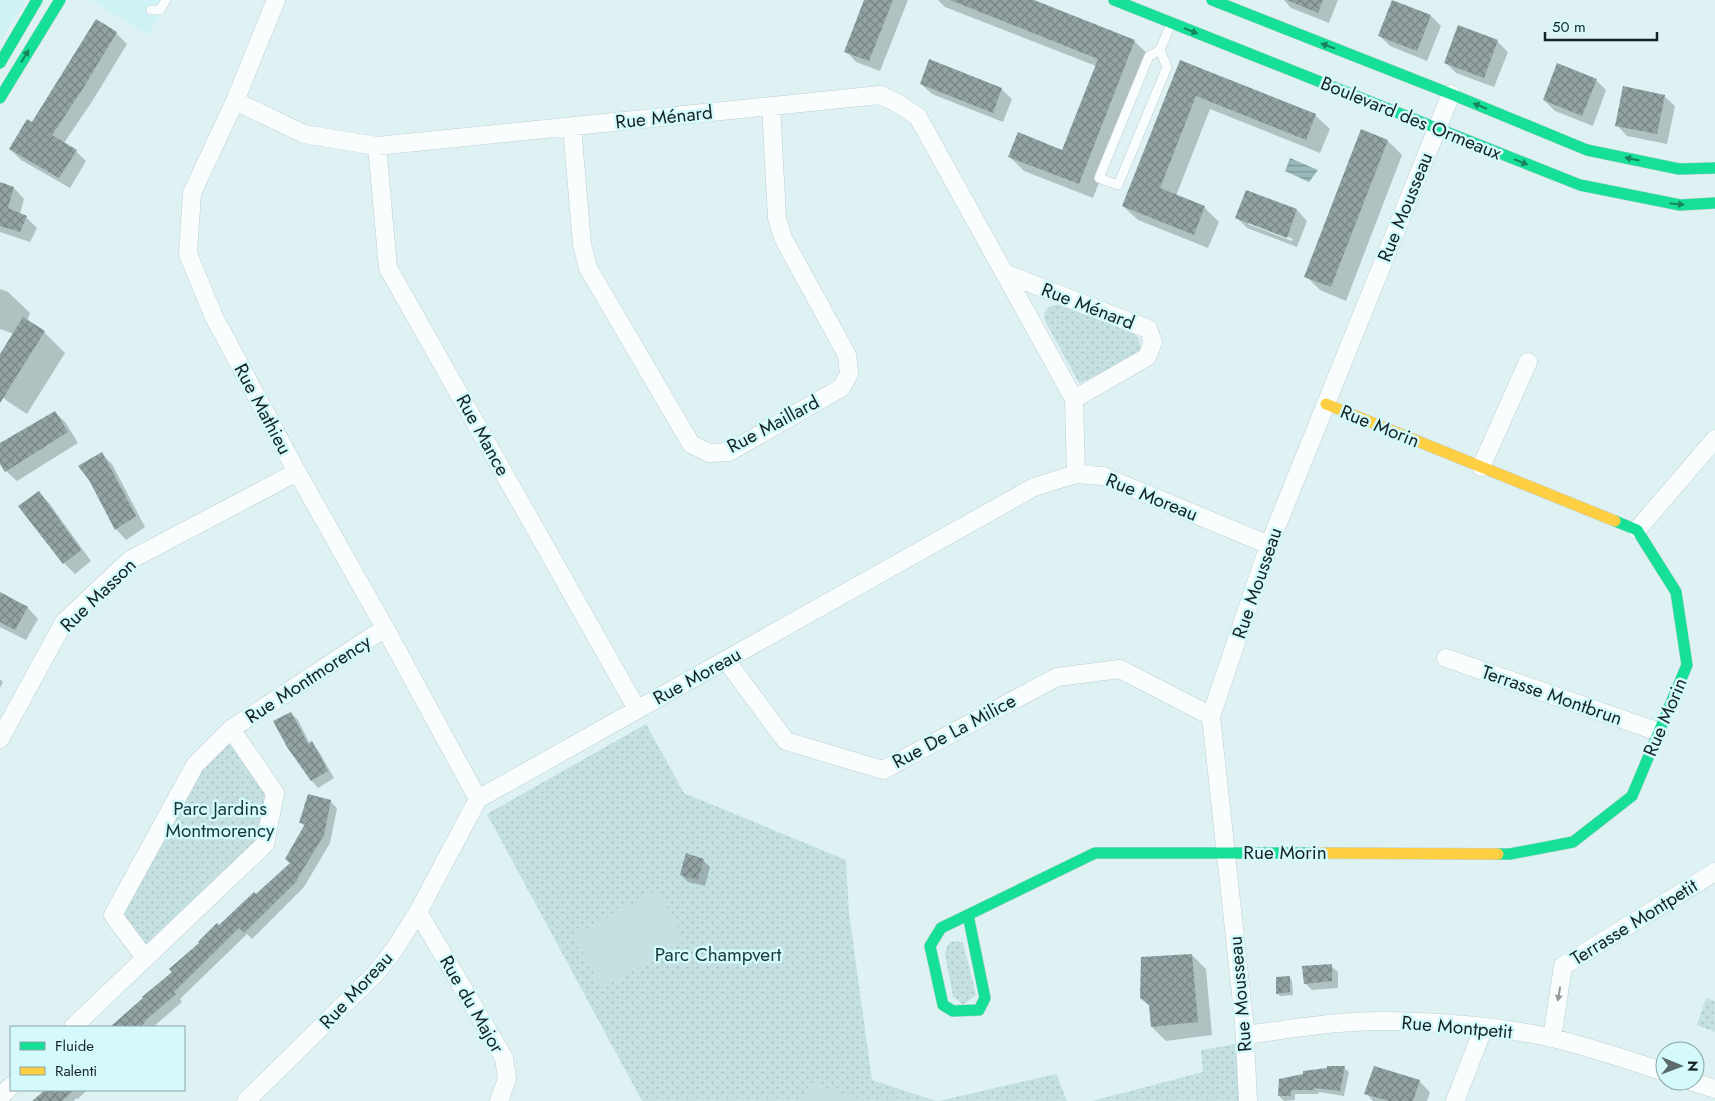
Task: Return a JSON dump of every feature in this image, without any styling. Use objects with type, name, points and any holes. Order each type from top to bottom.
[{"type":"street","points":[[0,62],[37,0]]},
{"type":"street","points":[[0,98],[60,0]]},
{"type":"street","name":"Rue Mathieu","points":[[276,0],[235,101],[192,194],[188,254],[214,317],[297,472],[478,798]]},
{"type":"street","name":"Boulevard des Ormeaux","points":[[1114,0],[1148,6],[1171,24],[1580,186],[1680,205],[1715,203]]},
{"type":"street","name":"Boulevard des Ormeaux","points":[[1212,0],[1587,150],[1679,169],[1715,168]]},
{"type":"street","name":"Rue Mousseau","points":[[1248,1101],[1245,1035],[1211,716],[1269,545],[1451,94]]},
{"type":"street","name":"Rue Ménard","points":[[235,101],[304,134],[378,146],[880,95],[899,104],[918,117],[1074,398],[1076,474]]},
{"type":"street","name":"Rue Maillard","points":[[572,127],[582,244],[588,268],[691,444],[709,453],[729,452],[840,388],[848,374],[847,354],[783,238],[777,218],[770,106]]},
{"type":"street","name":"Rue Mance","points":[[378,146],[388,268],[637,709]]},
{"type":"street","name":"Rue Ménard","points":[[1004,273],[1148,329],[1153,342],[1147,358],[1074,398]]},
{"type":"street","points":[[1480,467],[1528,362]]},
{"type":"street","name":"Rue Morin","points":[[968,915],[985,998],[979,1010],[953,1011],[943,1005],[930,946],[941,928],[1095,853],[1510,854],[1573,842],[1632,796],[1687,665],[1676,592],[1637,530],[1326,404]]},
{"type":"street","points":[[1637,530],[1715,439]]},
{"type":"street","name":"Rue Masson","points":[[0,739],[64,622],[130,560],[297,472]]},
{"type":"street","name":"Rue Moreau","points":[[246,1101],[376,973],[394,950],[418,912],[478,798],[1034,488],[1076,474],[1103,476],[1269,545]]},
{"type":"street","name":"Rue Montmorency","points":[[146,958],[113,915],[195,765],[231,729],[385,628]]},
{"type":"street","name":"Terrasse Montbrun","points":[[1446,658],[1659,732]]},
{"type":"street","name":"Rue De La Milice","points":[[726,660],[786,741],[883,770],[1057,676],[1120,669],[1211,716]]},
{"type":"street","name":"Rue Montmorency","points":[[74,1026],[265,844],[275,793],[231,729]]},
{"type":"street","name":"Terrasse Montpetit","points":[[1552,1038],[1564,966],[1715,872]]},
{"type":"street","name":"Rue du Major","points":[[418,912],[504,1058],[507,1079],[499,1101]]},
{"type":"street","name":"Rue Montpetit","points":[[1245,1035],[1322,1025],[1388,1021],[1484,1027],[1552,1038],[1655,1068]]},
{"type":"street","points":[[1455,1101],[1484,1027]]},
{"type":"street","points":[[0,1097],[10,1087]]},
{"type":"lane","points":[[151,10],[160,10],[166,0]]},
{"type":"lane","points":[[1160,50],[1167,68],[1118,185],[1099,178],[1149,56],[1160,50],[1171,24]]},
{"type":"shaded area","points":[[0,0],[26,0],[0,41]]},
{"type":"shaded area","points":[[91,0],[169,0],[148,35]]},
{"type":"shaded area","points":[[1290,158],[1318,170],[1309,182],[1285,171]]},
{"type":"green space","points":[[1053,305],[1059,305],[1133,333],[1140,342],[1138,356],[1079,383],[1044,319],[1048,308]]},
{"type":"green space","name":"Parc Champvert","points":[[646,724],[684,793],[846,860],[849,913],[872,1080],[936,1101],[642,1101],[487,814]]},
{"type":"green space","name":"Parc Jardins Montmorency","points":[[231,729],[275,793],[265,844],[145,958],[113,915],[195,765]]},
{"type":"green space","points":[[657,890],[685,941],[602,988],[573,936]]},
{"type":"green space","points":[[951,942],[963,943],[976,995],[963,1005],[953,996],[945,955],[947,946]]},
{"type":"green space","points":[[1706,998],[1715,1001],[1715,1032],[1697,1025]]},
{"type":"green space","points":[[1236,1044],[1243,1101],[1092,1101],[1203,1072],[1201,1050]]},
{"type":"green space","points":[[1056,1074],[1067,1101],[939,1101]]},
{"type":"green space","points":[[810,1082],[863,1101],[802,1101]]},
{"type":"building","points":[[864,0],[893,0],[869,61],[844,52]]},
{"type":"building","points":[[950,0],[1034,0],[1135,40],[1079,184],[1008,157],[1018,132],[1062,150],[1098,59]]},
{"type":"building","points":[[1287,0],[1323,0],[1318,13]]},
{"type":"building","points":[[1392,0],[1431,15],[1417,51],[1378,36]]},
{"type":"building","points":[[96,19],[117,32],[52,135],[77,150],[59,178],[9,149],[27,119],[32,122]]},
{"type":"building","points":[[1458,25],[1498,40],[1484,78],[1444,63]]},
{"type":"building","points":[[929,59],[1002,88],[993,113],[920,84]]},
{"type":"building","points":[[1180,60],[1316,114],[1306,140],[1196,96],[1160,188],[1205,206],[1194,235],[1122,206]]},
{"type":"building","points":[[1557,63],[1597,79],[1582,116],[1543,100]]},
{"type":"building","points":[[1623,86],[1665,95],[1657,134],[1615,126]]},
{"type":"building","points":[[1361,129],[1388,140],[1331,287],[1304,277]]},
{"type":"building","points":[[0,182],[14,187],[8,208],[27,216],[20,232],[0,226]]},
{"type":"building","points":[[1246,190],[1297,209],[1287,238],[1235,218]]},
{"type":"building","points":[[23,317],[45,331],[0,403],[0,354]]},
{"type":"building","points":[[55,411],[68,432],[5,472],[0,464],[0,443]]},
{"type":"building","points":[[102,452],[136,516],[115,530],[89,480],[78,466]]},
{"type":"building","points":[[39,491],[81,550],[63,564],[18,506]]},
{"type":"building","points":[[0,592],[28,607],[15,630],[0,622]]},
{"type":"building","points":[[291,712],[308,744],[312,741],[328,771],[311,781],[287,747],[273,721]]},
{"type":"building","points":[[308,794],[331,800],[324,835],[298,880],[244,933],[239,928],[174,992],[176,994],[142,1026],[111,1026],[172,972],[169,969],[199,943],[217,923],[219,925],[254,892],[256,894],[290,863],[285,859],[305,824],[299,823]]},
{"type":"building","points":[[686,853],[704,859],[698,880],[680,875]]},
{"type":"building","points":[[1192,954],[1198,1022],[1151,1027],[1149,1005],[1140,998],[1141,957]]},
{"type":"building","points":[[1332,964],[1332,981],[1304,984],[1302,966]]},
{"type":"building","points":[[1290,976],[1290,992],[1276,994],[1276,977]]},
{"type":"building","points":[[1327,1066],[1345,1066],[1340,1091],[1314,1088],[1314,1090],[1291,1090],[1291,1096],[1278,1096],[1279,1079],[1303,1074],[1303,1071],[1327,1068]]},
{"type":"building","points":[[1374,1066],[1420,1080],[1413,1101],[1389,1101],[1364,1094]]},
{"type":"building","points":[[44,1091],[73,1091],[62,1101],[32,1101]]},
{"type":"traffic: fast","points":[[0,63],[37,0]]},
{"type":"traffic: fast","points":[[0,98],[60,0]]},
{"type":"traffic: fast","points":[[1114,0],[1580,185],[1680,205],[1715,203]]},
{"type":"traffic: fast","points":[[1212,0],[1587,150],[1679,169],[1715,168]]},
{"type":"traffic: fast","points":[[1498,854],[1510,854],[1573,842],[1632,796],[1687,665],[1676,592],[1637,530],[1615,521]]},
{"type":"traffic: fast","points":[[968,915],[985,998],[979,1010],[953,1011],[943,1005],[930,946],[941,928],[1095,853],[1312,853]]},
{"type":"traffic: slow","points":[[1326,404],[1615,521]]},
{"type":"traffic: slow","points":[[1312,853],[1498,854]]}]
